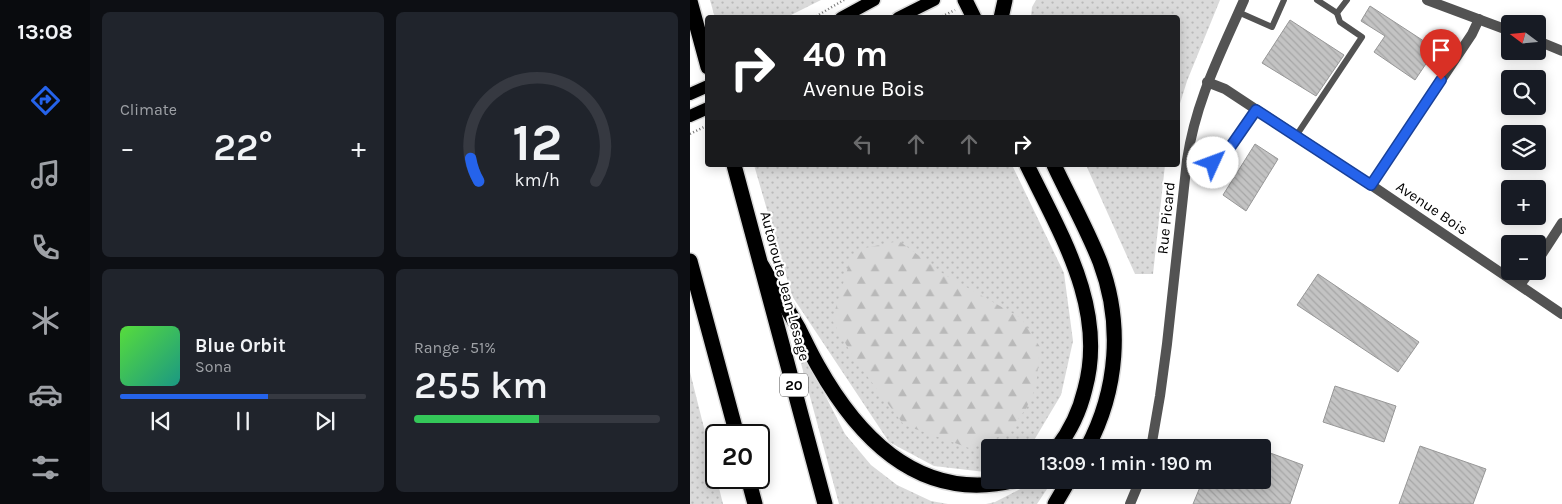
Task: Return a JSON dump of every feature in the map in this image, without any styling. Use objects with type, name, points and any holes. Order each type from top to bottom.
[{"type":"highway","points":[[1002,15],[1005,0]]},
{"type":"highway","points":[[690,1],[705,56]]},
{"type":"highway","points":[[962,4],[971,15]]},
{"type":"highway","name":"Autoroute Jean-Lesage","points":[[735,167],[825,504]]},
{"type":"highway","points":[[1028,167],[1077,272],[1090,320],[1090,353],[1086,385],[1076,416],[1064,439]]},
{"type":"highway","points":[[1055,167],[1100,263],[1114,320],[1114,355],[1110,385],[1099,422],[1091,439]]},
{"type":"highway","points":[[690,261],[734,424]]},
{"type":"highway","points":[[762,266],[834,394],[857,426],[889,462],[916,480],[938,488],[954,490],[988,489]]},
{"type":"highway","points":[[751,489],[755,504]]},
{"type":"highway","points":[[1055,504],[1064,489]]},
{"type":"main road","points":[[846,15],[874,0]]},
{"type":"main road","points":[[904,15],[934,0]]},
{"type":"main road","points":[[690,94],[705,87]]},
{"type":"main road","points":[[690,116],[705,109]]},
{"type":"street","name":"Rue Picard","points":[[1153,439],[1168,336],[1188,154],[1196,114],[1207,82],[1244,0]]},
{"type":"street","points":[[1426,0],[1501,28]]},
{"type":"street","points":[[1371,185],[1472,34],[1479,19]]},
{"type":"street","points":[[1546,44],[1562,51]]},
{"type":"street","name":"Avenue Bois","points":[[1207,82],[1218,85],[1371,185],[1562,314]]},
{"type":"street","points":[[1546,248],[1562,223]]},
{"type":"street","points":[[1520,285],[1524,280]]},
{"type":"street","points":[[1130,504],[1136,489]]},
{"type":"lane","points":[[1238,12],[1272,27],[1284,0]]},
{"type":"lane","points":[[1296,136],[1362,37],[1340,22],[1337,13],[1317,0]]},
{"type":"lane","points":[[1337,13],[1347,0]]},
{"type":"lane","points":[[1188,154],[1213,163],[1221,161],[1256,110]]},
{"type":"path","points":[[818,15],[844,0]]},
{"type":"path","points":[[944,15],[962,4]]},
{"type":"path","points":[[690,134],[705,126]]},
{"type":"green space","points":[[710,0],[821,0],[791,15],[714,15]]},
{"type":"green space","points":[[1036,0],[1220,0],[1187,81],[1180,104],[1180,15],[1031,15],[1032,7]]},
{"type":"green space","points":[[755,167],[1013,167],[1064,273],[1073,341],[1061,395],[1035,439],[981,439],[981,472],[934,466],[889,442],[792,296]]},
{"type":"green space","points":[[1087,167],[1165,167],[1153,274],[1135,274]]},
{"type":"green space","points":[[899,241],[945,275],[1021,318],[1040,347],[1036,387],[1026,409],[1006,434],[993,439],[981,439],[981,443],[969,448],[904,425],[855,360],[832,320],[850,261],[865,248]]},
{"type":"green space","points":[[804,354],[845,434],[871,465],[897,485],[931,501],[948,504],[839,504],[799,356]]},
{"type":"green space","points":[[690,372],[705,432],[705,489],[719,489],[723,504],[690,504]]},
{"type":"green space","points":[[1020,489],[1047,489],[1037,504],[986,504],[995,502]]},
{"type":"building","points":[[1370,6],[1436,49],[1415,80],[1374,52],[1385,36],[1361,21]]},
{"type":"building","points":[[1290,20],[1344,55],[1316,96],[1262,63]]},
{"type":"building","points":[[1255,144],[1278,159],[1246,211],[1223,195]]},
{"type":"building","points":[[1318,274],[1419,342],[1398,372],[1297,305]]},
{"type":"building","points":[[1335,386],[1396,406],[1384,442],[1323,422]]},
{"type":"building","points":[[1420,446],[1486,469],[1473,504],[1399,504]]},
{"type":"building","points":[[1271,453],[1303,465],[1290,504],[1193,504],[1199,489],[1271,489]]},
{"type":"route","points":[[1213,163],[1221,161],[1256,110],[1371,185],[1441,80]]}]
